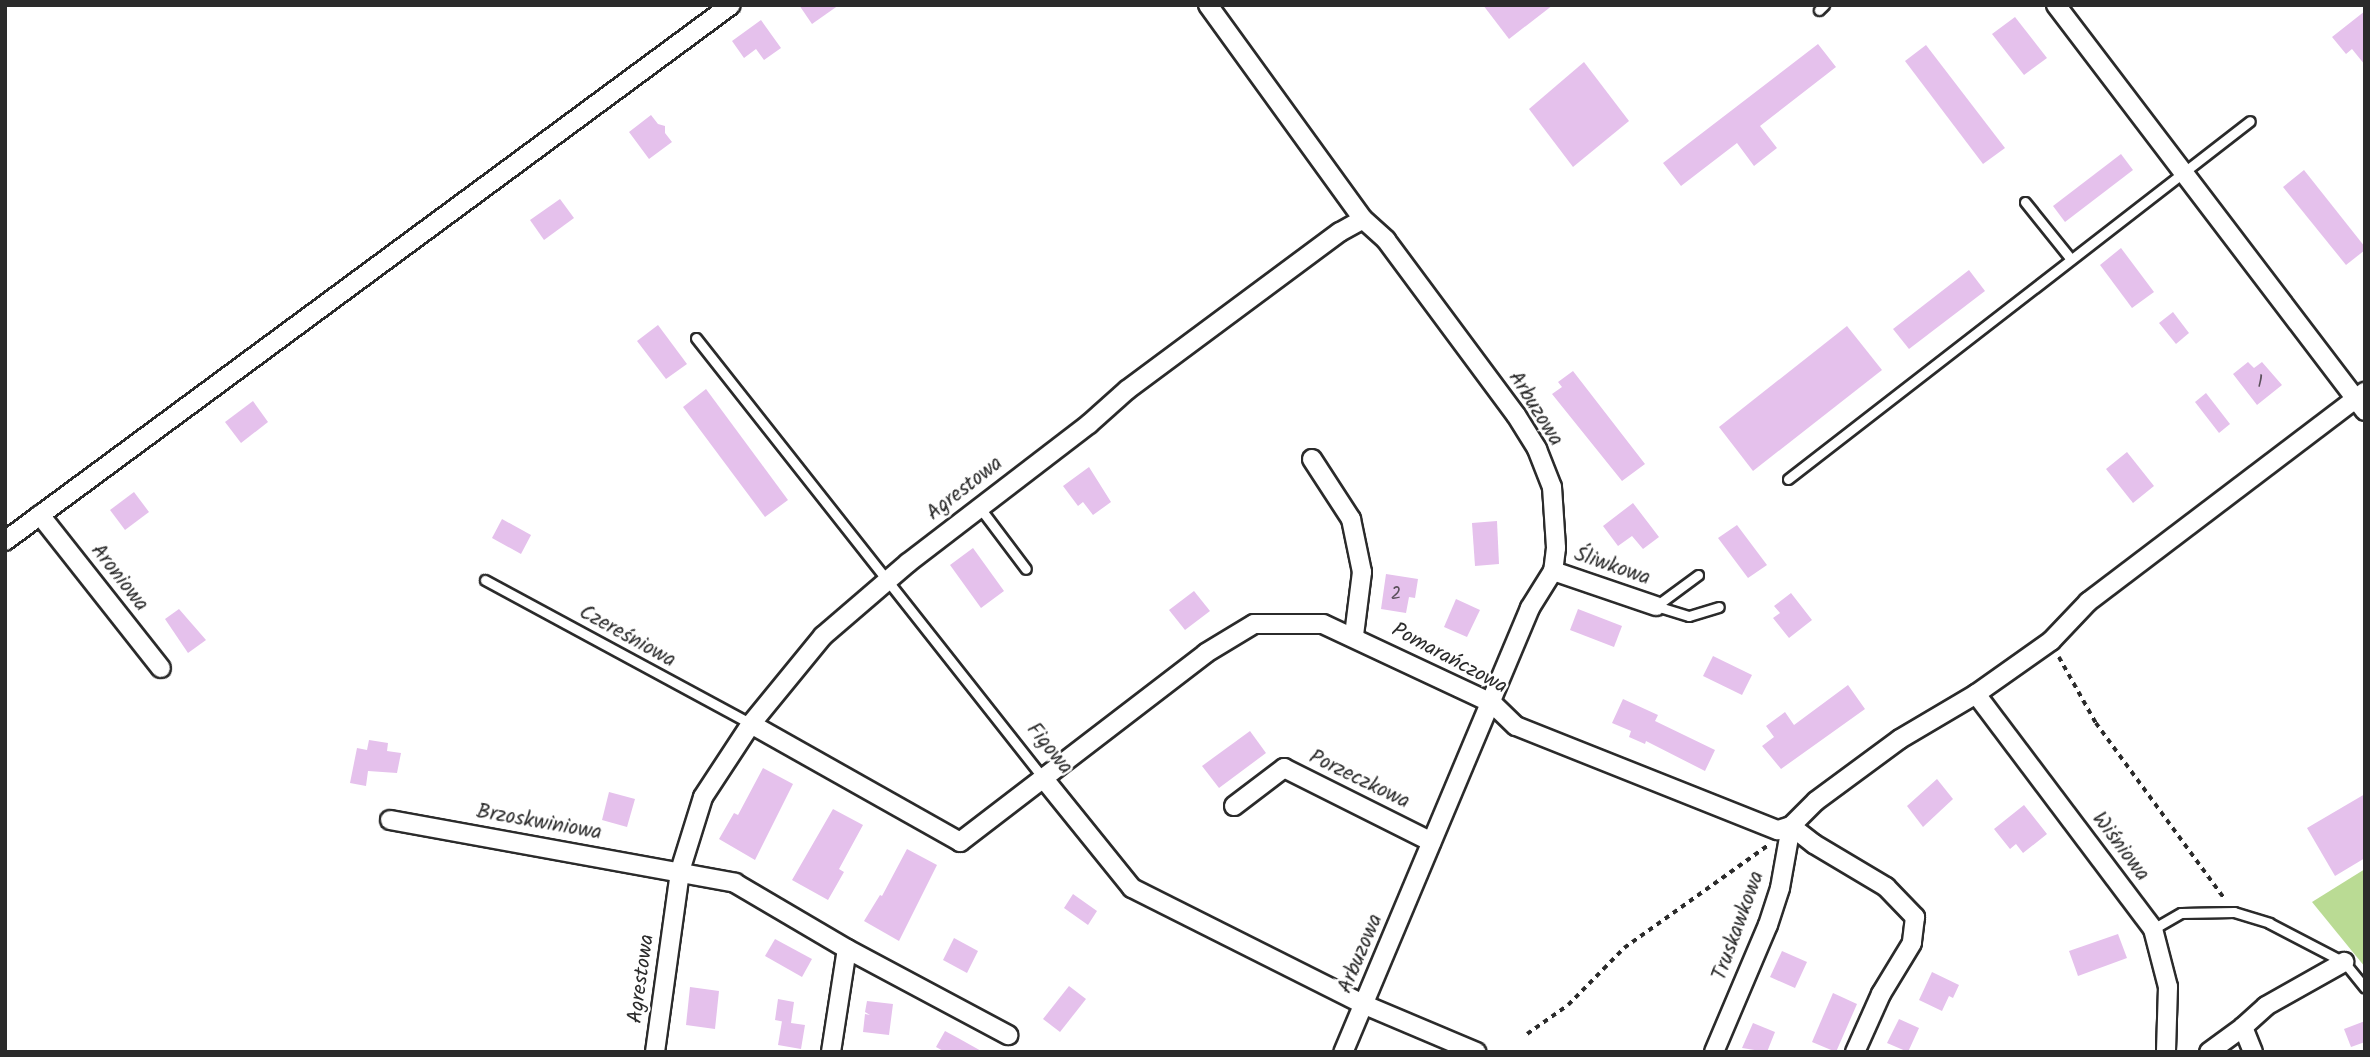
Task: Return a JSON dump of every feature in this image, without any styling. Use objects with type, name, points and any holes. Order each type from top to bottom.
[{"type":"street","points":[[5,541],[730,5]]},
{"type":"street","name":"Arbuzowa","points":[[1208,5],[1363,219],[1386,240],[1516,415],[1537,449],[1552,487],[1556,548],[1553,571],[1530,608],[1343,1052]]},
{"type":"street","points":[[1784,828],[1900,739],[1976,694],[2052,641],[2088,602],[2362,401],[2056,5]]},
{"type":"street","name":"Agrestowa","points":[[655,1052],[680,871],[703,797],[751,724],[823,636],[886,582],[1128,390],[1340,232],[1363,219]]},
{"type":"street","points":[[1312,459],[1351,519],[1362,572],[1354,635]]},
{"type":"street","name":"Aroniowa","points":[[40,515],[161,668]]},
{"type":"street","name":"Śliwkowa","points":[[1553,571],[1657,606]]},
{"type":"street","name":"Pomarańczowa","points":[[751,724],[960,842],[1206,653],[1254,624],[1323,624],[1354,635],[1492,703],[1517,726],[1784,828],[1886,887],[1915,916],[1912,943],[1881,994],[1855,1052]]},
{"type":"street","name":"Wiśniowa","points":[[1976,694],[2153,929],[2168,987],[2166,1052]]},
{"type":"street","name":"Porzeczkowa","points":[[1234,806],[1284,768],[1432,842]]},
{"type":"street","name":"Figowa","points":[[1044,779],[1132,888],[1365,1005],[1476,1052]]},
{"type":"street","name":"Brzoskwiniowa","points":[[390,820],[680,871]]},
{"type":"street","name":"Truskawkowa","points":[[1714,1052],[1768,925],[1780,888],[1784,828]]},
{"type":"street","points":[[680,871],[735,883],[847,949],[1009,1035]]},
{"type":"street","points":[[831,1052],[847,949]]},
{"type":"street","points":[[2209,1052],[2266,1006],[2344,962]]},
{"type":"street","points":[[2243,1027],[2253,1052]]},
{"type":"lane","points":[[1788,480],[2183,170],[2250,121]]},
{"type":"lane","points":[[2025,202],[2070,258]]},
{"type":"lane","name":"Figowa","points":[[696,338],[1044,779]]},
{"type":"lane","points":[[980,508],[1026,569]]},
{"type":"lane","points":[[1657,606],[1698,575]]},
{"type":"lane","name":"Czereśniowa","points":[[485,580],[751,724]]},
{"type":"lane","points":[[1657,606],[1689,616],[1719,607]]},
{"type":"lane","points":[[2153,929],[2181,913],[2234,912],[2269,922],[2344,962],[2365,988]]},
{"type":"path","points":[[2052,641],[2069,679],[2096,723],[2234,912]]},
{"type":"path","points":[[1527,1034],[1568,1005],[1624,948],[1773,842],[1784,828]]},
{"type":"green space","points":[[2365,869],[2365,967],[2312,902]]},
{"type":"building","points":[[799,5],[839,5],[812,24]]},
{"type":"building","points":[[1483,5],[1553,5],[1509,39]]},
{"type":"building","points":[[2365,11],[2365,65],[2352,49],[2346,54],[2332,37]]},
{"type":"building","points":[[2015,17],[2047,58],[2024,75],[1992,34]]},
{"type":"building","points":[[761,20],[781,48],[764,60],[756,49],[744,58],[732,41]]},
{"type":"building","points":[[1818,44],[1836,67],[1760,126],[1777,148],[1754,166],[1737,143],[1681,186],[1663,163]]},
{"type":"building","points":[[1926,45],[2005,148],[1983,164],[1905,61]]},
{"type":"building","points":[[1584,62],[1629,121],[1573,167],[1529,109]]},
{"type":"building","points":[[651,115],[658,124],[665,126],[665,133],[672,142],[649,159],[629,132]]},
{"type":"building","points":[[2121,154],[2133,170],[2065,222],[2053,206]]},
{"type":"building","points":[[2304,170],[2365,247],[2365,250],[2346,265],[2283,187]]},
{"type":"building","points":[[560,199],[574,218],[544,240],[530,220]]},
{"type":"building","points":[[2121,248],[2154,292],[2132,308],[2100,265]]},
{"type":"building","points":[[1969,270],[1985,291],[1909,349],[1893,329]]},
{"type":"building","points":[[2173,312],[2189,333],[2176,344],[2159,323]]},
{"type":"building","points":[[658,325],[687,364],[666,379],[637,341]]},
{"type":"building","points":[[1847,326],[1882,370],[1753,471],[1719,427]]},
{"type":"building","points":[[2248,362],[2254,368],[2262,362],[2282,385],[2257,405],[2233,374]]},
{"type":"building","points":[[1573,371],[1645,464],[1622,481],[1552,394],[1562,387],[1558,382]]},
{"type":"building","points":[[706,389],[788,500],[765,517],[683,407]]},
{"type":"building","points":[[2206,393],[2230,424],[2219,433],[2195,402]]},
{"type":"building","points":[[253,401],[268,422],[241,443],[225,422]]},
{"type":"building","points":[[2127,452],[2154,486],[2133,503],[2106,469]]},
{"type":"building","points":[[1089,467],[1111,502],[1093,515],[1083,502],[1078,506],[1063,486]]},
{"type":"building","points":[[134,492],[149,512],[125,530],[110,510]]},
{"type":"building","points":[[1633,503],[1659,537],[1643,549],[1632,536],[1618,546],[1603,526]]},
{"type":"building","points":[[502,519],[531,535],[521,554],[492,538]]},
{"type":"building","points":[[1497,521],[1499,564],[1475,566],[1472,523]]},
{"type":"building","points":[[1737,525],[1767,565],[1748,578],[1718,538]]},
{"type":"building","points":[[973,548],[1004,591],[981,608],[950,565]]},
{"type":"building","points":[[1386,574],[1418,579],[1415,598],[1409,597],[1406,613],[1381,609]]},
{"type":"building","points":[[1194,591],[1210,611],[1185,630],[1169,610]]},
{"type":"building","points":[[1791,593],[1812,620],[1789,638],[1773,618],[1780,613],[1774,606]]},
{"type":"building","points":[[1456,599],[1480,610],[1467,637],[1444,627]]},
{"type":"building","points":[[179,609],[206,640],[188,653],[165,619]]},
{"type":"building","points":[[1578,609],[1622,626],[1614,647],[1570,630]]},
{"type":"building","points":[[1713,656],[1752,675],[1742,695],[1703,676]]},
{"type":"building","points":[[1848,685],[1865,709],[1781,769],[1762,746],[1774,737],[1766,726],[1785,712],[1794,725]]},
{"type":"building","points":[[1623,699],[1658,715],[1655,721],[1715,750],[1705,771],[1646,741],[1645,744],[1629,737],[1631,731],[1612,723]]},
{"type":"building","points":[[1250,731],[1266,753],[1219,788],[1202,766]]},
{"type":"building","points":[[369,740],[388,743],[387,751],[401,753],[397,773],[368,771],[366,786],[350,783],[357,748],[367,750]]},
{"type":"building","points":[[763,768],[793,784],[755,860],[719,839],[734,813],[738,815]]},
{"type":"building","points":[[1937,779],[1953,799],[1923,827],[1907,806]]},
{"type":"building","points":[[609,792],[635,799],[627,827],[602,820]]},
{"type":"building","points":[[2365,794],[2365,858],[2335,876],[2307,828]]},
{"type":"building","points":[[2024,805],[2047,834],[2023,853],[2016,844],[2010,849],[1994,829]]},
{"type":"building","points":[[833,809],[863,825],[839,869],[844,872],[828,900],[792,880]]},
{"type":"building","points":[[907,849],[937,865],[899,941],[864,921],[880,895],[882,896]]},
{"type":"building","points":[[1073,894],[1097,911],[1088,925],[1064,908]]},
{"type":"building","points":[[2118,934],[2127,958],[2078,976],[2069,951]]},
{"type":"building","points":[[954,938],[978,951],[967,973],[943,960]]},
{"type":"building","points":[[775,939],[812,959],[802,977],[765,956]]},
{"type":"building","points":[[1782,951],[1807,962],[1795,988],[1770,977]]},
{"type":"building","points":[[1932,972],[1959,985],[1953,998],[1949,996],[1942,1011],[1919,1000]]},
{"type":"building","points":[[1069,986],[1086,999],[1060,1032],[1043,1019]]},
{"type":"building","points":[[690,987],[719,991],[715,1029],[686,1025]]},
{"type":"building","points":[[1833,993],[1857,1004],[1836,1052],[1812,1042]]},
{"type":"building","points":[[778,999],[794,1002],[791,1023],[805,1025],[801,1049],[778,1045],[782,1021],[775,1020]]},
{"type":"building","points":[[867,1001],[893,1004],[889,1035],[863,1032],[865,1014],[870,1015],[865,1012]]},
{"type":"building","points":[[1899,1019],[1919,1028],[1908,1052],[1887,1043]]},
{"type":"building","points":[[2365,1021],[2365,1042],[2351,1047],[2344,1029]]},
{"type":"building","points":[[1753,1023],[1775,1032],[1767,1052],[1742,1048]]},
{"type":"building","points":[[945,1031],[983,1052],[945,1052],[936,1047]]}]
